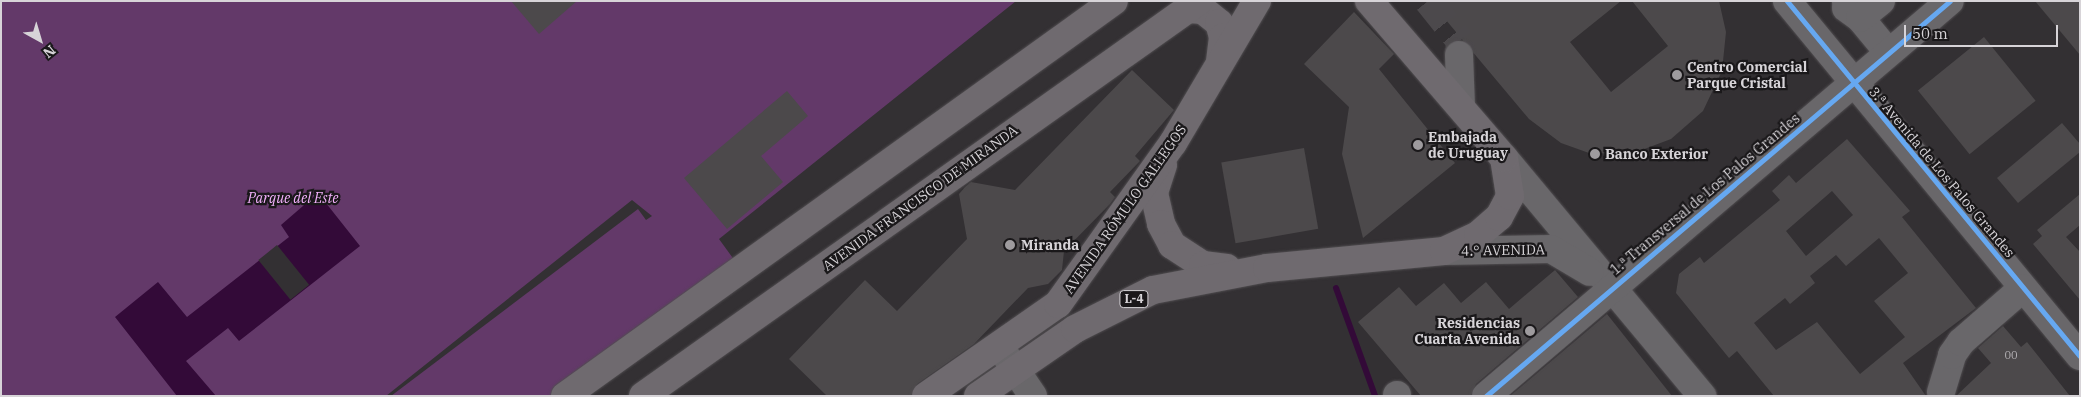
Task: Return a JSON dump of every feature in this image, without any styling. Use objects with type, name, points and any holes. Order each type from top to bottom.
[{"type":"main road","points":[[565,396],[1114,1]]},
{"type":"main road","name":"AVENIDA RÓMULO GALLEGOS","points":[[926,396],[1000,347],[1058,304],[1173,143],[1257,1]]},
{"type":"main road","name":"L-4","points":[[1219,67],[1273,1]]},
{"type":"main road","points":[[1369,1],[1504,158]]},
{"type":"main road","name":"L-4","points":[[1193,5],[1203,10],[1219,23],[1223,37],[1219,67]]},
{"type":"main road","name":"AVENIDA FRANCISCO DE MIRANDA","points":[[643,396],[1193,5]]},
{"type":"main road","name":"L-4","points":[[1173,143],[1154,193],[1160,224],[1172,245],[1203,265],[1267,268]]},
{"type":"main road","name":"L-4","points":[[978,396],[1074,329],[1154,290],[1267,268],[1444,251],[1478,235],[1499,217],[1510,196],[1504,158]]},
{"type":"street","name":"3.ª Avenida de Los Palos Grandes","points":[[1787,1],[2080,356]]},
{"type":"street","points":[[1840,1],[1853,10],[1888,52]]},
{"type":"street","points":[[1853,10],[1881,1]]},
{"type":"street","name":"1.ª Transversal de Los Palos Grandes","points":[[1486,396],[1611,287],[1855,84],[1888,52],[1950,1]]},
{"type":"street","points":[[1459,54],[1461,106]]},
{"type":"street","points":[[1504,158],[1702,396]]},
{"type":"street","name":"4.° AVENIDA","points":[[1444,251],[1551,249],[1566,254],[1611,287]]},
{"type":"street","points":[[1941,392],[1952,354],[1961,342],[2023,288]]},
{"type":"street","points":[[1000,347],[1033,396]]},
{"type":"green space","name":"Parque del Este","points":[[1,1],[1016,1],[719,239],[735,261],[553,396],[391,396],[638,209],[646,220],[652,216],[632,200],[386,396],[1,396]]},
{"type":"shaded area","points":[[318,193],[360,246],[239,341],[228,328],[186,361],[216,396],[177,396],[115,317],[158,282],[187,317],[289,237],[281,225]]},
{"type":"pier","points":[[277,245],[309,285],[290,300],[258,260]]},
{"type":"building","points":[[511,1],[577,1],[539,34]]},
{"type":"building","name":"Centro Comercial Parque Cristal","points":[[1430,1],[1621,1],[1570,42],[1611,92],[1668,46],[1632,1],[1719,1],[1726,32],[1722,71],[1703,111],[1671,139],[1631,154],[1589,153],[1561,143],[1529,119]]},
{"type":"building","points":[[2035,1],[2080,1],[2080,55]]},
{"type":"building","points":[[1354,12],[1394,54],[1379,69],[1455,163],[1363,238],[1342,154],[1349,107],[1304,64]]},
{"type":"building","points":[[1984,37],[2036,101],[1970,154],[1918,90]]},
{"type":"building","points":[[1132,70],[1174,110],[1135,156],[1140,161],[1110,192],[1115,197],[1110,204],[1064,251],[1062,270],[1048,284],[1028,288],[974,344],[917,384],[911,396],[827,396],[789,359],[865,280],[897,311],[967,239],[959,194],[965,187],[971,182],[1015,190]]},
{"type":"building","points":[[787,91],[808,116],[761,156],[783,182],[727,229],[684,178]]},
{"type":"building","points":[[2062,123],[2080,144],[2080,152],[2018,203],[1997,178]]},
{"type":"building","points":[[1847,139],[1910,211],[1902,217],[1976,308],[1903,363],[1926,396],[1774,396],[1737,351],[1729,358],[1676,293],[1679,274],[1700,257],[1704,263],[1780,200],[1772,191],[1789,175],[1796,183]],"holes":[[[1832,191],[1853,215],[1806,256],[1786,231]],[[1879,238],[1908,273],[1874,301],[1905,337],[1860,374],[1817,322],[1776,350],[1754,323],[1785,298],[1790,304],[1815,283],[1810,276],[1836,255],[1846,266]]]},
{"type":"building","points":[[1304,148],[1318,229],[1236,243],[1221,163]]},
{"type":"building","points":[[2080,194],[2080,225],[2066,237],[2080,252],[2080,300],[2033,244],[2042,236],[2037,230]]},
{"type":"building","points":[[1555,270],[1578,297],[1476,384],[1471,396],[1421,396],[1358,322],[1399,287],[1416,306],[1444,283],[1461,303],[1486,282],[1509,309]]},
{"type":"building","points":[[1607,314],[1672,396],[1510,396]]},
{"type":"building","points":[[2003,326],[2021,347],[2027,342],[2070,396],[1956,396],[1991,363],[1978,348]]},
{"type":"waterway","points":[[1336,288],[1375,396]]},
{"type":"tunnel","points":[[1428,1],[1460,41],[1459,55]]},
{"type":"cycle path","points":[[1787,1],[2080,356]]},
{"type":"cycle path","points":[[1486,396],[1950,1]]},
{"type":"place","name":"Centro Comercial Parque Cristal","points":[[1677,75]]},
{"type":"place","name":"Embajada de Uruguay","points":[[1418,145]]},
{"type":"place","name":"Banco Exterior","points":[[1595,154]]},
{"type":"place","name":"Miranda","points":[[1010,245]]},
{"type":"place","name":"Residencias Cuarta Avenida","points":[[1530,331]]}]
